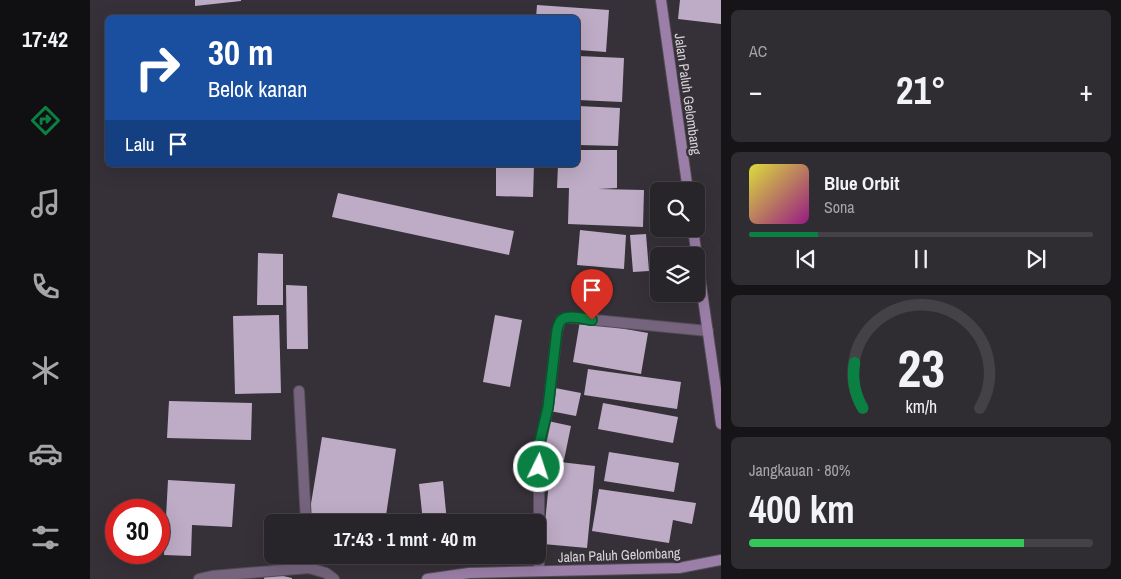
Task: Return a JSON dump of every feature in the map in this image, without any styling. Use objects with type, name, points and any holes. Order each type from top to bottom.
[{"type":"street","name":"Jalan Paluh Gelombang","points":[[661,0],[687,182]]},
{"type":"street","points":[[694,237],[721,424]]},
{"type":"street","points":[[539,571],[538,449],[548,407],[557,330],[561,320],[574,318],[708,331]]},
{"type":"street","points":[[299,391],[306,514]]},
{"type":"street","name":"Jalan Paluh Gelombang","points":[[427,579],[469,573],[679,568],[721,560]]},
{"type":"street","points":[[309,564],[309,568]]},
{"type":"street","points":[[199,579],[212,576],[309,568],[326,573],[334,579]]},
{"type":"building","points":[[195,0],[241,0],[241,1],[195,6]]},
{"type":"building","points":[[680,0],[721,0],[721,24],[678,19]]},
{"type":"building","points":[[537,5],[609,10],[606,52],[580,50],[580,15],[536,15]]},
{"type":"building","points":[[580,56],[624,58],[622,102],[580,100]]},
{"type":"building","points":[[580,106],[620,108],[618,146],[580,145]]},
{"type":"building","points":[[580,150],[617,150],[617,188],[598,189],[644,190],[643,227],[568,224],[569,188],[557,188],[558,167],[580,167]]},
{"type":"building","points":[[496,167],[534,167],[533,197],[496,196]]},
{"type":"building","points":[[338,193],[514,231],[509,255],[332,217]]},
{"type":"building","points":[[580,230],[626,235],[624,269],[577,265]]},
{"type":"building","points":[[646,234],[649,271],[633,272],[630,235]]},
{"type":"building","points":[[258,253],[283,254],[283,305],[257,305]]},
{"type":"building","points":[[286,285],[307,286],[308,349],[287,349]]},
{"type":"building","points":[[279,315],[281,393],[235,394],[233,316]]},
{"type":"building","points":[[495,315],[522,320],[510,387],[483,382]]},
{"type":"building","points":[[580,321],[648,333],[641,374],[573,362]]},
{"type":"building","points":[[588,369],[681,382],[677,409],[584,395]]},
{"type":"building","points":[[555,388],[581,393],[576,416],[550,411]]},
{"type":"building","points":[[169,401],[252,403],[251,440],[167,438]]},
{"type":"building","points":[[603,403],[678,417],[673,443],[598,429]]},
{"type":"building","points":[[548,421],[571,426],[564,460],[541,455]]},
{"type":"building","points":[[322,437],[396,449],[386,514],[309,514]]},
{"type":"building","points":[[609,452],[679,463],[674,492],[604,481]]},
{"type":"building","points":[[551,461],[595,466],[587,548],[546,544],[546,514]]},
{"type":"building","points":[[168,480],[235,484],[232,527],[192,525],[191,556],[170,555],[170,499],[167,499]]},
{"type":"building","points":[[443,481],[446,514],[422,514],[419,484]]},
{"type":"building","points":[[599,489],[696,503],[692,524],[673,520],[669,543],[592,531]]},
{"type":"building","points":[[265,572],[292,578],[292,579],[264,579]]},
{"type":"route","points":[[539,467],[538,449],[548,407],[557,330],[561,320],[565,318],[592,320]]}]
